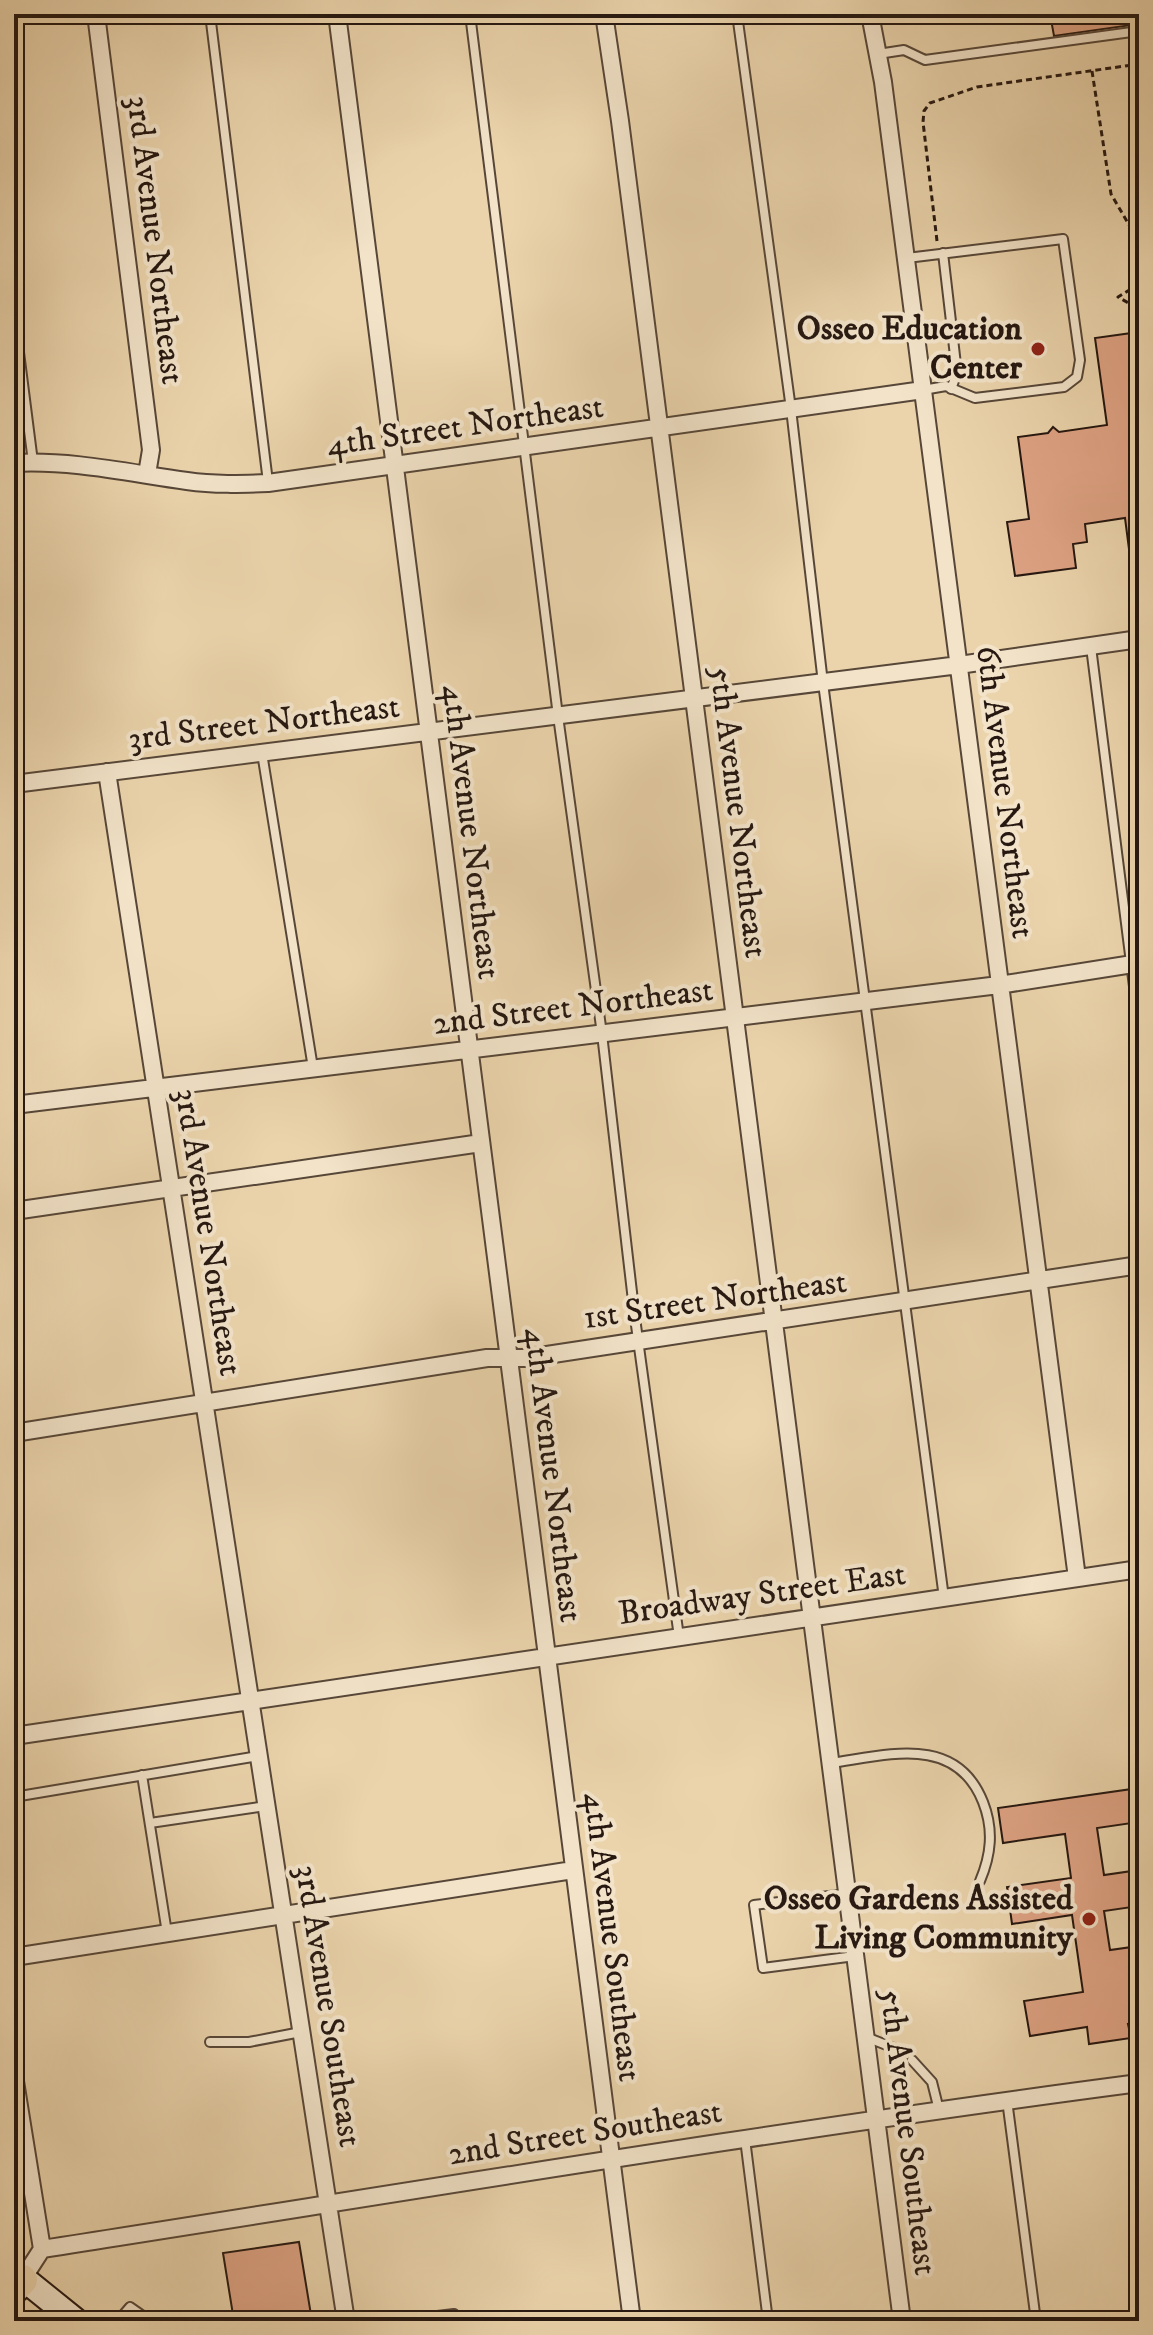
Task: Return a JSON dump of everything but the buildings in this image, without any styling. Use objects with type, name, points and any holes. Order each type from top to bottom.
[{"type":"street","name":"3rd Avenue Northeast","points":[[96,14],[151,450],[147,474]]},
{"type":"street","name":"4th Avenue Northeast","points":[[337,14],[545,1657]]},
{"type":"street","name":"5th Avenue Northeast","points":[[604,14],[812,1617]]},
{"type":"street","name":"6th Avenue Northeast","points":[[872,14],[1077,1578]]},
{"type":"street","name":"4th Street Northeast","points":[[14,463],[99,466],[226,485],[268,483],[923,390]]},
{"type":"street","name":"3rd Street Northeast","points":[[14,784],[823,683],[1139,639]]},
{"type":"street","name":"3rd Avenue Northeast","points":[[107,772],[250,1701]]},
{"type":"street","name":"2nd Street Northeast","points":[[14,1105],[999,985],[1135,964]]},
{"type":"street","points":[[14,1211],[481,1143]]},
{"type":"street","name":"1st Street Northeast","points":[[14,1433],[487,1358],[527,1358],[1139,1265]]},
{"type":"street","name":"Broadway Street East","points":[[14,1736],[1139,1569]]},
{"type":"street","name":"5th Avenue Southeast","points":[[812,1617],[902,2321]]},
{"type":"street","name":"4th Avenue Southeast","points":[[545,1657],[632,2321]]},
{"type":"street","name":"3rd Avenue Southeast","points":[[250,1701],[346,2321]]},
{"type":"street","points":[[14,1957],[573,1870]]},
{"type":"street","points":[[14,2075],[42,2249],[17,2280],[76,2321]]},
{"type":"street","name":"2nd Street Southeast","points":[[42,2249],[328,2206],[611,2158],[1139,2083]]},
{"type":"lane","points":[[210,14],[268,483]]},
{"type":"lane","points":[[470,14],[679,1637]]},
{"type":"lane","points":[[737,14],[944,1598]]},
{"type":"lane","points":[[878,54],[904,50],[925,60],[1139,31]]},
{"type":"lane","points":[[906,258],[1063,239],[1080,360],[1077,377],[1064,387],[975,398],[946,386],[923,390]]},
{"type":"lane","points":[[943,253],[957,373],[951,389]]},
{"type":"lane","points":[[14,313],[33,462]]},
{"type":"lane","points":[[1091,646],[1135,964],[1139,1026]]},
{"type":"lane","points":[[262,753],[314,1069]]},
{"type":"lane","points":[[831,1763],[907,1752],[932,1755],[957,1766],[975,1782],[986,1809],[991,1844],[989,1860],[980,1881]]},
{"type":"lane","points":[[14,1797],[258,1756]]},
{"type":"lane","points":[[142,1775],[167,1933]]},
{"type":"lane","points":[[150,1823],[266,1806]]},
{"type":"lane","points":[[847,1893],[754,1905],[763,1968],[855,1956]]},
{"type":"lane","points":[[210,2042],[249,2042],[301,2032]]},
{"type":"lane","points":[[866,2037],[899,2050]]},
{"type":"lane","points":[[912,2060],[932,2082],[939,2110]]},
{"type":"lane","points":[[1007,2100],[1036,2321]]},
{"type":"lane","points":[[745,2138],[768,2321]]},
{"type":"lane","points":[[118,2321],[130,2307],[150,2321]]},
{"type":"lane","points":[[395,2321],[454,2314]]},
{"type":"path","points":[[937,241],[923,122],[924,111],[930,103],[977,87],[1139,64]]},
{"type":"path","points":[[1092,70],[1111,194],[1139,242]]},
{"type":"path","points":[[1139,284],[1118,297],[1139,309]]},
{"type":"place","name":"Osseo Education Center","points":[[1038,349]]},
{"type":"place","name":"Osseo Gardens Assisted Living Community","points":[[1089,1919]]}]
